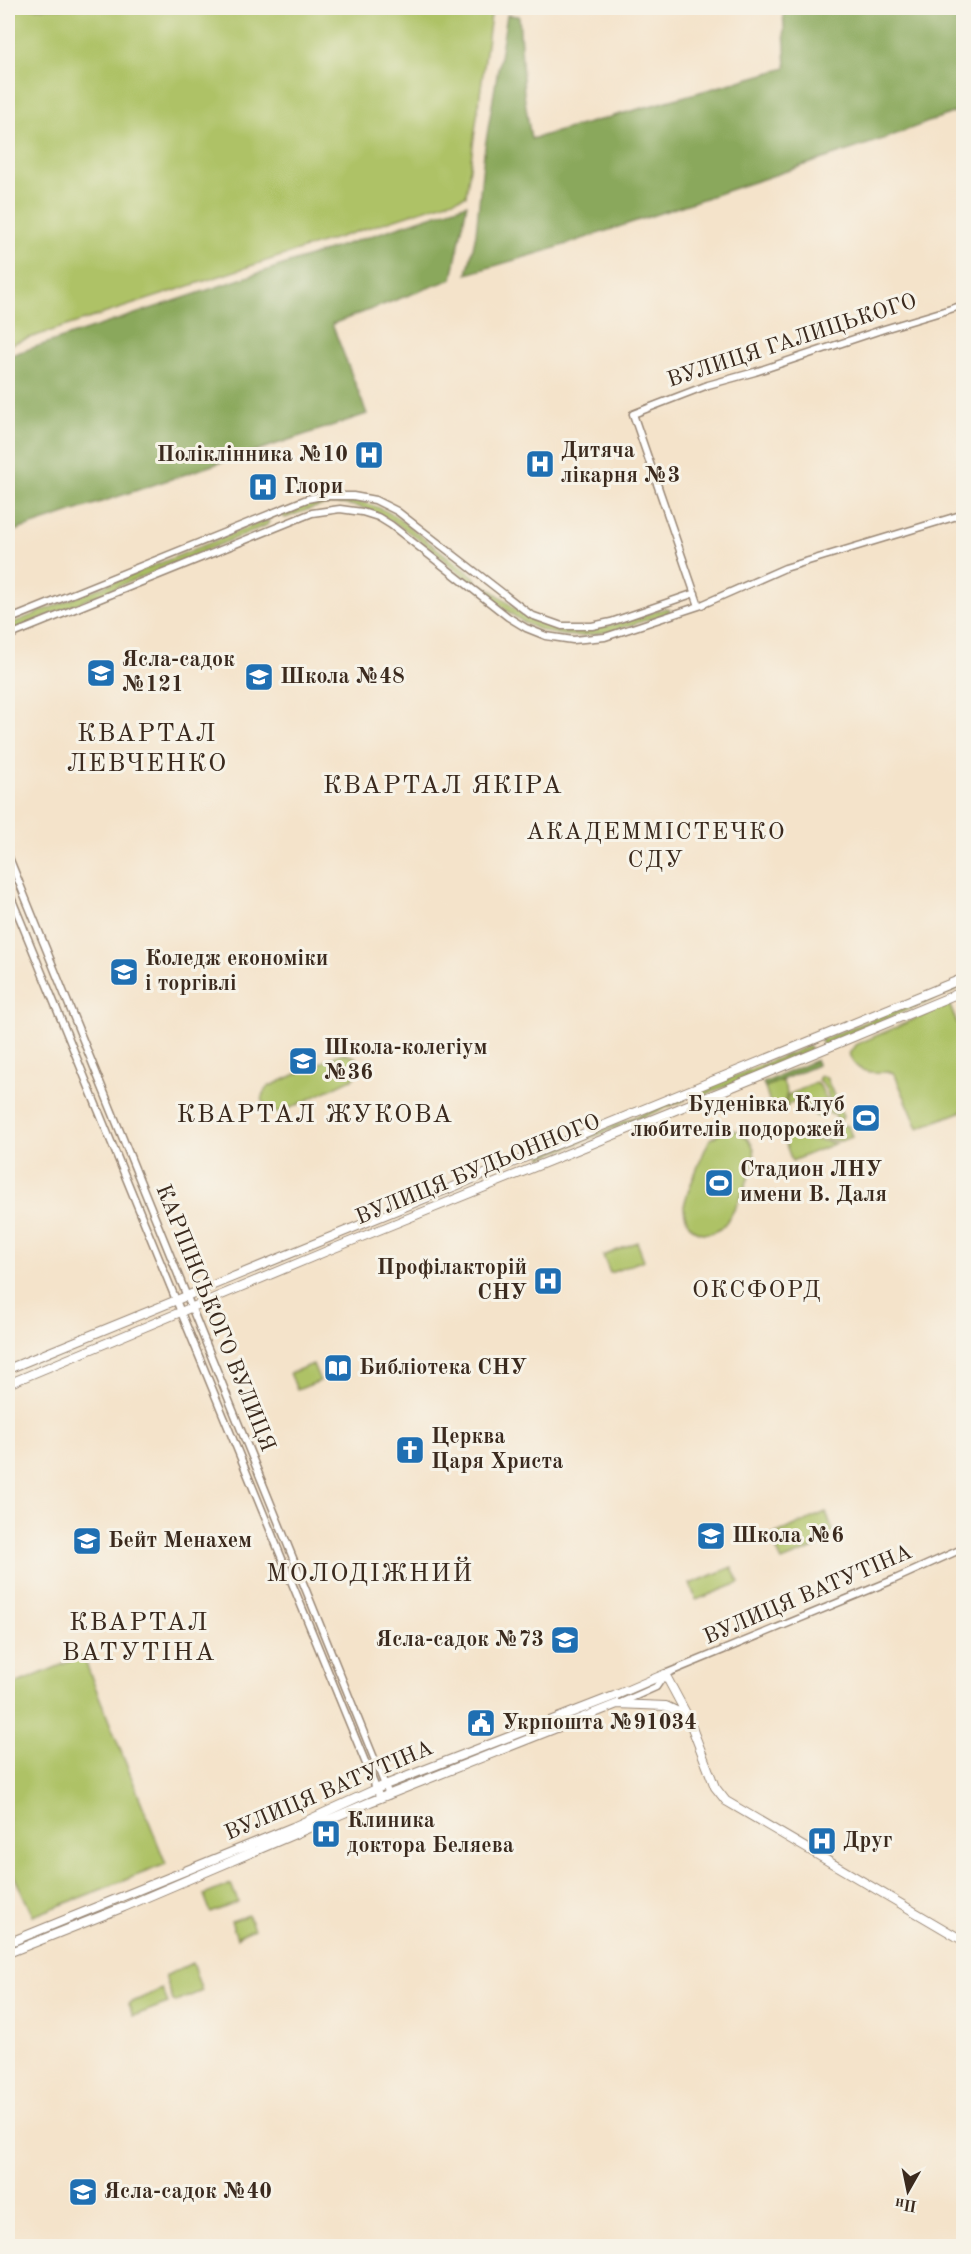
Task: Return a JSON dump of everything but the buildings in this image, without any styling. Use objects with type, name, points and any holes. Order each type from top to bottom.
[{"type":"main road","name":"ВУЛИЦЯ БУДЬОННОГО","points":[[8,1369],[175,1299],[687,1093],[963,978]]},
{"type":"main road","name":"ВУЛИЦЯ БУДЬОННОГО","points":[[8,1384],[963,991]]},
{"type":"main road","points":[[687,1093],[691,1104]]},
{"type":"main road","points":[[665,1674],[687,1715],[719,1795],[963,1941]]},
{"type":"main road","name":"ВУЛИЦЯ ВАТУТІНА","points":[[8,1943],[293,1827],[385,1785],[665,1674]]},
{"type":"main road","points":[[617,1704],[666,1706],[687,1715]]},
{"type":"main road","name":"ВУЛИЦЯ ВАТУТІНА","points":[[8,1953],[124,1907],[380,1798],[617,1704]]},
{"type":"street","name":"ВУЛИЦЯ ГАЛИЦЬКОГО","points":[[694,593],[633,414],[708,385],[963,305]]},
{"type":"street","points":[[8,620],[307,499],[338,495],[375,500],[397,511],[531,615],[562,626],[592,626],[611,622],[694,593],[699,606]]},
{"type":"street","points":[[8,636],[276,526],[326,510],[362,512],[378,517],[508,617],[546,636],[573,640],[605,637],[699,606],[785,568],[963,514]]},
{"type":"street","name":"КАРПІНСЬКОГО ВУЛИЦЯ","points":[[8,855],[389,1795]]},
{"type":"street","name":"КАРПІНСЬКОГО ВУЛИЦЯ","points":[[8,891],[380,1798]]},
{"type":"street","name":"ВУЛИЦЯ ВАТУТІНА","points":[[617,1704],[656,1687],[665,1674],[893,1580],[963,1548]]},
{"type":"green space","points":[[8,8],[492,8],[466,196],[8,345]]},
{"type":"green space","points":[[783,8],[963,8],[963,109],[883,139],[549,250],[467,274],[476,234],[484,153],[507,15],[519,16],[524,94],[531,139],[786,68]]},
{"type":"green space","points":[[467,204],[452,279],[332,324],[367,414],[8,533],[8,356]]},
{"type":"green space","points":[[329,499],[363,503],[395,516],[474,577],[475,583],[407,531],[371,511],[334,504],[315,507],[285,518],[282,515],[284,512],[312,502]]},
{"type":"green space","points":[[266,520],[269,521],[267,525],[8,632],[8,625]]},
{"type":"green space","points":[[483,585],[532,620],[565,630],[599,628],[666,608],[670,610],[668,613],[597,634],[562,635],[543,631],[525,623],[481,590],[480,586]]},
{"type":"green space","points":[[955,986],[956,990],[823,1045],[821,1040]]},
{"type":"green space","points":[[949,1004],[963,1037],[963,1111],[918,1128],[895,1075],[892,1072],[872,1072],[861,1069],[852,1061],[849,1054],[855,1045]]},
{"type":"green space","points":[[809,1046],[811,1050],[695,1099],[692,1098],[693,1093]]},
{"type":"green space","points":[[342,1053],[355,1057],[357,1060],[359,1070],[354,1078],[280,1113],[266,1107],[263,1096],[268,1087]]},
{"type":"green space","points":[[816,1060],[817,1065],[765,1087],[763,1083]]},
{"type":"green space","points":[[820,1076],[826,1077],[843,1117],[840,1121],[836,1120],[836,1114],[829,1113],[828,1095],[818,1080]]},
{"type":"green space","points":[[782,1080],[787,1092],[783,1112],[776,1111],[770,1103],[765,1087]]},
{"type":"green space","points":[[815,1083],[820,1086],[827,1101],[824,1117],[816,1116],[808,1104],[794,1101],[788,1105],[785,1112],[788,1095]]},
{"type":"green space","points":[[683,1097],[685,1100],[541,1158],[542,1155]]},
{"type":"green space","points":[[836,1124],[848,1126],[852,1137],[841,1141],[825,1139],[827,1127],[835,1128]]},
{"type":"green space","name":"Стадион ЛНУ имени В. Даля","points":[[735,1130],[744,1135],[753,1145],[754,1156],[748,1179],[737,1205],[724,1225],[713,1232],[698,1232],[689,1224],[684,1210],[691,1184],[710,1139],[720,1133]]},
{"type":"green space","points":[[782,1134],[836,1143],[792,1161]]},
{"type":"green space","points":[[637,1242],[644,1260],[610,1273],[603,1256]]},
{"type":"green space","points":[[313,1364],[320,1381],[297,1390],[290,1373]]},
{"type":"green space","points":[[826,1512],[836,1539],[782,1561],[770,1536]]},
{"type":"green space","points":[[732,1567],[739,1583],[696,1600],[690,1584]]},
{"type":"green space","points":[[83,1656],[166,1864],[33,1916],[8,1863],[8,1687]]},
{"type":"green space","points":[[231,1884],[238,1902],[211,1913],[204,1895]]},
{"type":"green space","points":[[248,1915],[254,1929],[237,1938],[231,1921]]},
{"type":"green space","points":[[192,1963],[202,1991],[176,2002],[173,2001],[165,1976]]},
{"type":"green space","points":[[162,1989],[168,2003],[133,2016],[128,2004]]},
{"type":"place","name":"Поліклінника №10","points":[[369,455]]},
{"type":"place","name":"Дитяча лікарня №3","points":[[540,464]]},
{"type":"place","name":"Глори","points":[[263,487]]},
{"type":"place","name":"Ясла-садок №121","points":[[101,673]]},
{"type":"place","name":"Школа №48","points":[[259,677]]},
{"type":"place","name":"Коледж економіки і торгівлі","points":[[124,972]]},
{"type":"place","name":"Школа-колегіум №36","points":[[303,1061]]},
{"type":"place","name":"Буденівка Клуб любителів подорожей","points":[[866,1118]]},
{"type":"place","name":"Стадион ЛНУ имени В. Даля","points":[[719,1183]]},
{"type":"place","name":"Профілакторій СНУ","points":[[548,1281]]},
{"type":"place","name":"Библіотека СНУ","points":[[338,1368]]},
{"type":"place","name":"Церква Царя Христа","points":[[410,1450]]},
{"type":"place","name":"Школа №6","points":[[711,1536]]},
{"type":"place","name":"Бейт Менахем","points":[[87,1541]]},
{"type":"place","name":"Ясла-садок №73","points":[[565,1640]]},
{"type":"place","name":"Укрпошта №91034","points":[[481,1723]]},
{"type":"place","name":"Клиника доктора Беляева","points":[[326,1834]]},
{"type":"place","name":"Друг","points":[[822,1841]]},
{"type":"place","name":"Ясла-садок №40","points":[[83,2192]]},
{"type":"district","name":"КВАРТАЛ ЛЕВЧЕНКО","points":[[147,749]]},
{"type":"district","name":"КВАРТАЛ ЯКІРА","points":[[443,786]]},
{"type":"district","name":"АКАДЕММІСТЕЧКО СДУ","points":[[656,847]]},
{"type":"district","name":"КВАРТАЛ ЖУКОВА","points":[[315,1115]]},
{"type":"district","name":"ОКСФОРД","points":[[757,1291]]},
{"type":"district","name":"МОЛОДІЖНИЙ","points":[[370,1574]]},
{"type":"district","name":"КВАРТАЛ ВАТУТІНА","points":[[139,1638]]}]
